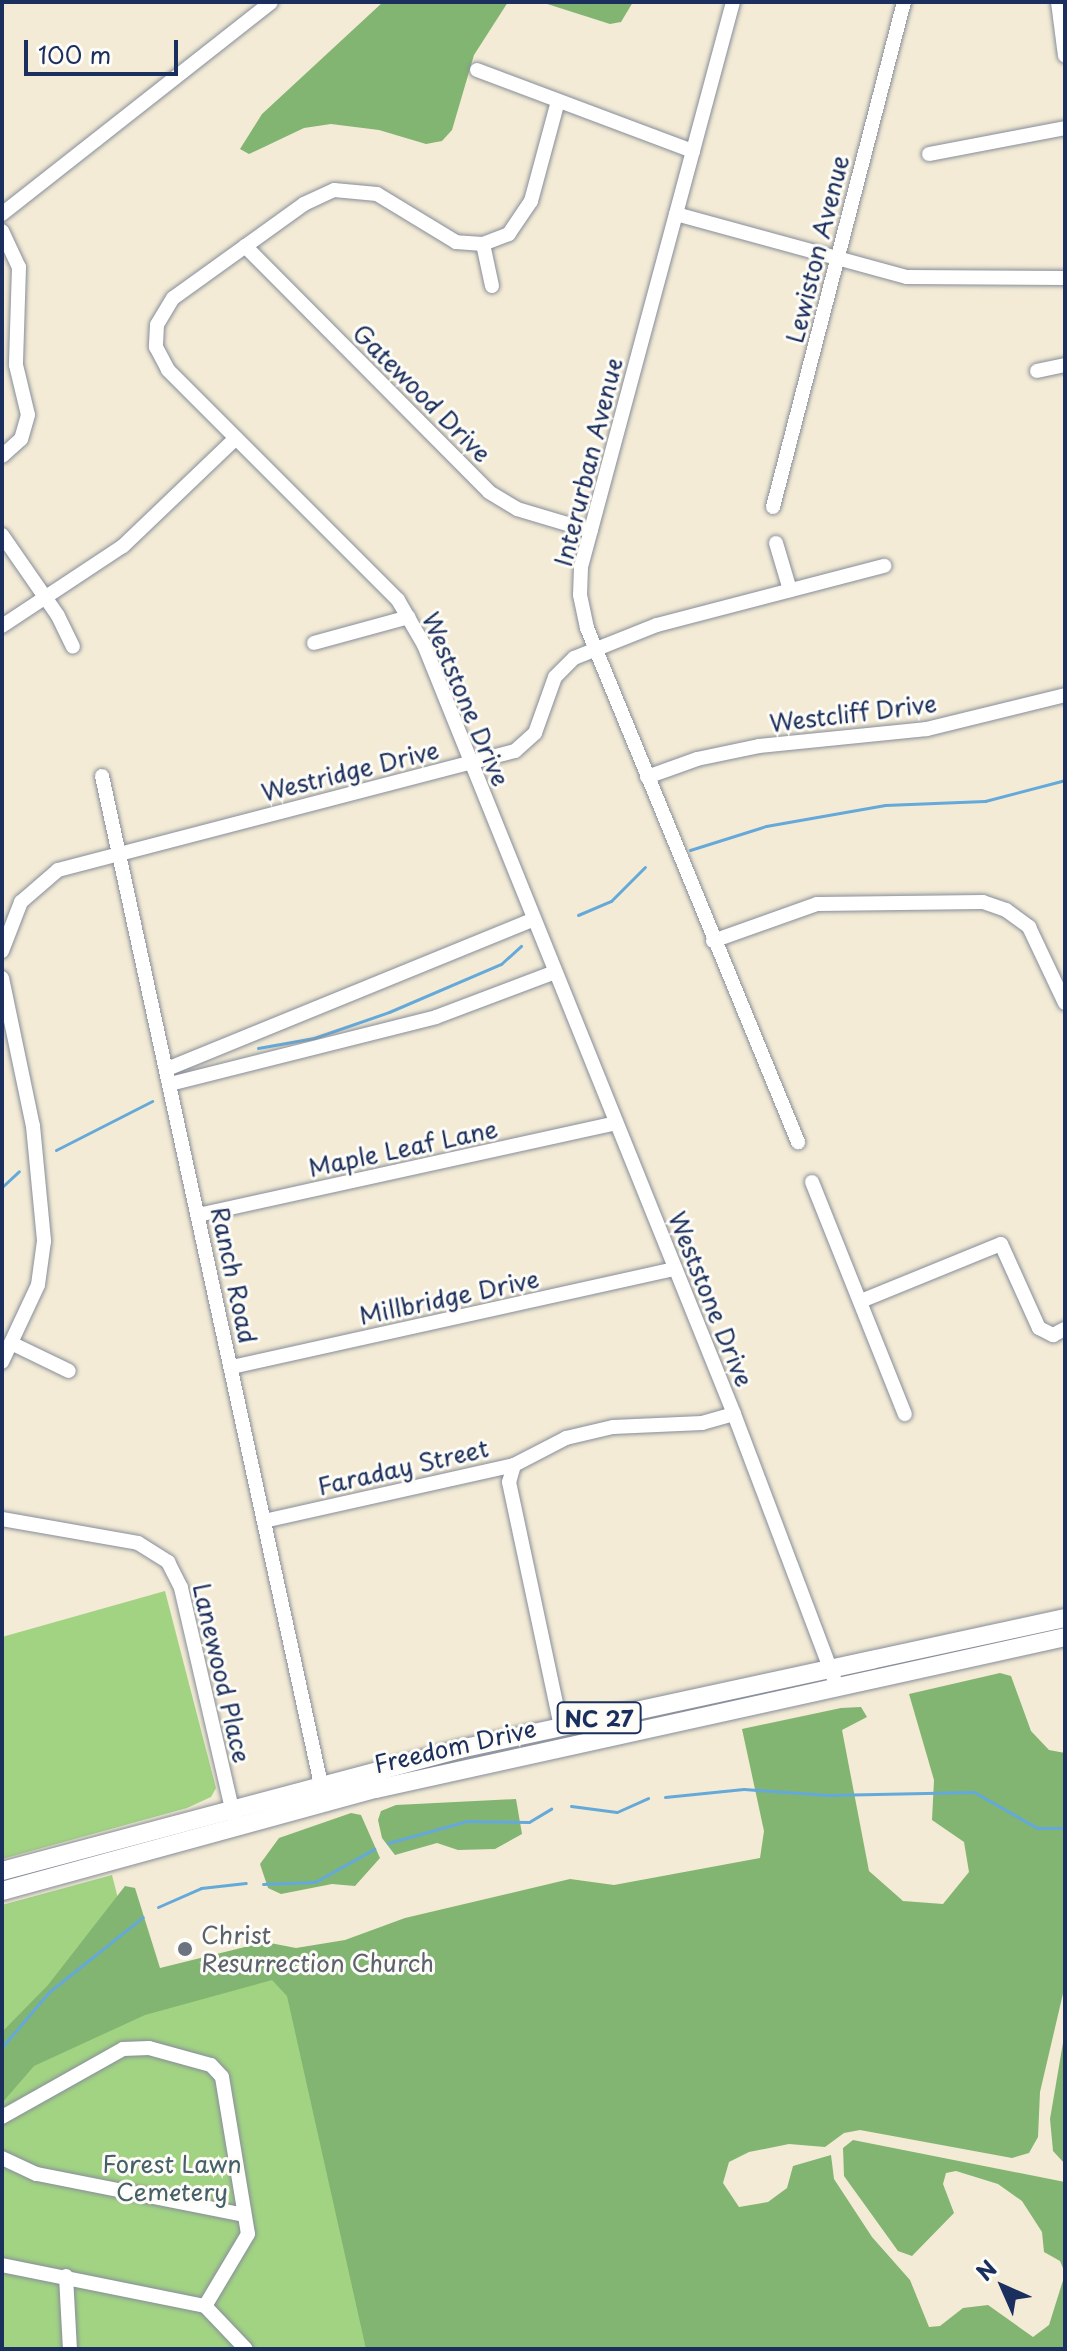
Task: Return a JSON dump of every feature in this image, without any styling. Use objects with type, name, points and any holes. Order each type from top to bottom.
[{"type":"main road","name":"Freedom Drive","points":[[6,1871],[406,1781],[1065,1618]]},
{"type":"main road","name":"Freedom Drive","points":[[2,1891],[234,1818],[321,1785],[561,1727],[1065,1637]]},
{"type":"street","points":[[2,214],[271,2]]},
{"type":"street","name":"Interurban Avenue","points":[[733,2],[591,531],[580,595],[595,648],[798,1142]]},
{"type":"street","name":"Lewiston Avenue","points":[[773,507],[904,2]]},
{"type":"street","points":[[1058,2],[1065,56]]},
{"type":"street","points":[[477,70],[693,151]]},
{"type":"street","points":[[492,286],[483,244],[509,234],[526,214],[558,101]]},
{"type":"street","points":[[929,154],[1065,128]]},
{"type":"street","name":"Weststone Drive","points":[[483,244],[444,237],[390,200],[356,188],[320,195],[173,298],[161,313],[155,339],[168,370],[409,617],[734,1414],[834,1677]]},
{"type":"street","points":[[676,214],[929,279],[1065,278]]},
{"type":"street","points":[[2,231],[19,267],[16,365],[28,415],[21,439],[2,456]]},
{"type":"street","name":"Gatewood Drive","points":[[245,246],[489,492],[517,509],[591,531]]},
{"type":"street","points":[[1037,371],[1065,365]]},
{"type":"street","points":[[2,626],[123,546],[236,438]]},
{"type":"street","points":[[2,535],[47,599],[73,647]]},
{"type":"street","points":[[776,543],[790,590]]},
{"type":"street","name":"Westridge Drive","points":[[2,951],[13,914],[44,879],[66,867],[471,763],[524,746],[535,733],[555,677],[574,658],[657,625],[884,566]]},
{"type":"street","points":[[314,643],[409,617]]},
{"type":"street","name":"Westcliff Drive","points":[[647,777],[697,759],[759,746],[927,729],[1065,695]]},
{"type":"street","name":"Ranch Road","points":[[102,776],[321,1785]]},
{"type":"street","points":[[713,941],[817,904],[983,902],[1006,910],[1029,927],[1065,1003]]},
{"type":"street","points":[[168,1076],[533,920]]},
{"type":"street","points":[[168,1076],[436,1017],[555,972]]},
{"type":"street","points":[[2,978],[33,1126],[44,1241],[38,1285],[2,1362]]},
{"type":"street","name":"Maple Leaf Lane","points":[[198,1215],[616,1123]]},
{"type":"street","points":[[812,1182],[905,1414]]},
{"type":"street","points":[[861,1301],[1001,1244],[1039,1328],[1053,1335],[1065,1329]]},
{"type":"street","name":"Millbridge Drive","points":[[232,1367],[675,1269]]},
{"type":"street","points":[[11,1343],[69,1371]]},
{"type":"street","name":"Faraday Street","points":[[264,1521],[514,1465],[566,1438],[613,1427],[702,1423],[734,1414]]},
{"type":"street","points":[[514,1465],[509,1482],[561,1727]]},
{"type":"street","name":"Lanewood Place","points":[[2,1519],[138,1543],[168,1562],[181,1588],[234,1818]]},
{"type":"street","points":[[2,2117],[123,2049],[149,2048],[211,2065],[222,2077],[248,2234],[205,2306]]},
{"type":"street","points":[[2,2158],[37,2174],[244,2215]]},
{"type":"street","points":[[2,2265],[205,2306],[246,2349]]},
{"type":"street","points":[[66,2276],[70,2349]]},
{"type":"green space","points":[[383,2],[508,2],[474,55],[452,130],[442,141],[426,144],[379,130],[331,124],[304,128],[249,154],[240,149],[262,114]]},
{"type":"green space","points":[[541,2],[633,2],[621,22],[610,24]]},
{"type":"green space","points":[[165,1591],[216,1788],[211,1797],[187,1808],[2,1859],[2,1637]]},
{"type":"green space","points":[[1000,1673],[1011,1676],[1031,1731],[1049,1750],[1065,1753],[1065,1985],[1040,2092],[1038,2137],[1029,2153],[1012,2158],[860,2130],[844,2133],[825,2147],[789,2144],[749,2152],[729,2162],[723,2183],[739,2207],[768,2202],[787,2188],[793,2166],[831,2155],[834,2179],[872,2237],[910,2280],[929,2327],[940,2326],[963,2308],[988,2305],[1033,2337],[1049,2325],[1065,2274],[1065,2349],[366,2349],[287,1996],[272,1980],[145,2015],[34,2066],[2,2103],[2,2032],[48,1985],[125,1886],[135,1888],[160,1968],[265,1942],[296,1948],[345,1940],[405,1918],[570,1879],[614,1885],[760,1858],[764,1831],[742,1729],[841,1708],[861,1707],[867,1717],[842,1730],[869,1871],[903,1901],[943,1904],[969,1872],[964,1842],[932,1820],[934,1780],[909,1694]]},
{"type":"green space","points":[[516,1799],[522,1834],[495,1849],[458,1850],[437,1843],[395,1855],[382,1838],[378,1820],[381,1811],[396,1805]]},
{"type":"green space","points":[[351,1813],[361,1815],[380,1858],[355,1886],[332,1884],[281,1894],[268,1888],[260,1864],[279,1838]]},
{"type":"green space","name":"Forest Lawn Cemetery","points":[[112,1875],[141,1989],[302,1952],[738,2349],[2,2349],[2,1905]]},
{"type":"green space","points":[[1065,2031],[1065,2164],[1053,2151],[1050,2119]]},
{"type":"green space","points":[[853,2140],[1065,2182],[1065,2273],[1060,2261],[1044,2252],[1042,2232],[1022,2201],[998,2184],[956,2171],[946,2173],[943,2184],[954,2213],[912,2256],[898,2251],[844,2176],[843,2148]]},
{"type":"waterway","points":[[690,850],[766,826],[885,805],[985,801],[1065,780]]},
{"type":"waterway","points":[[578,915],[611,901],[645,867]]},
{"type":"waterway","points":[[258,1048],[314,1038],[389,1012],[501,964],[521,946]]},
{"type":"waterway","points":[[56,1150],[152,1101]]},
{"type":"waterway","points":[[2,1187],[19,1171]]},
{"type":"waterway","points":[[665,1797],[744,1789],[828,1795],[974,1792],[1037,1828],[1065,1828]]},
{"type":"waterway","points":[[571,1806],[617,1812],[648,1798]]},
{"type":"waterway","points":[[388,1843],[467,1821],[529,1822],[551,1809]]},
{"type":"waterway","points":[[263,1884],[315,1882],[374,1849]]},
{"type":"waterway","points":[[158,1907],[201,1888],[246,1883]]},
{"type":"waterway","points":[[2,2047],[49,1992],[143,1917]]},
{"type":"place","name":"Christ Resurrection Church","points":[[185,1949]]}]
